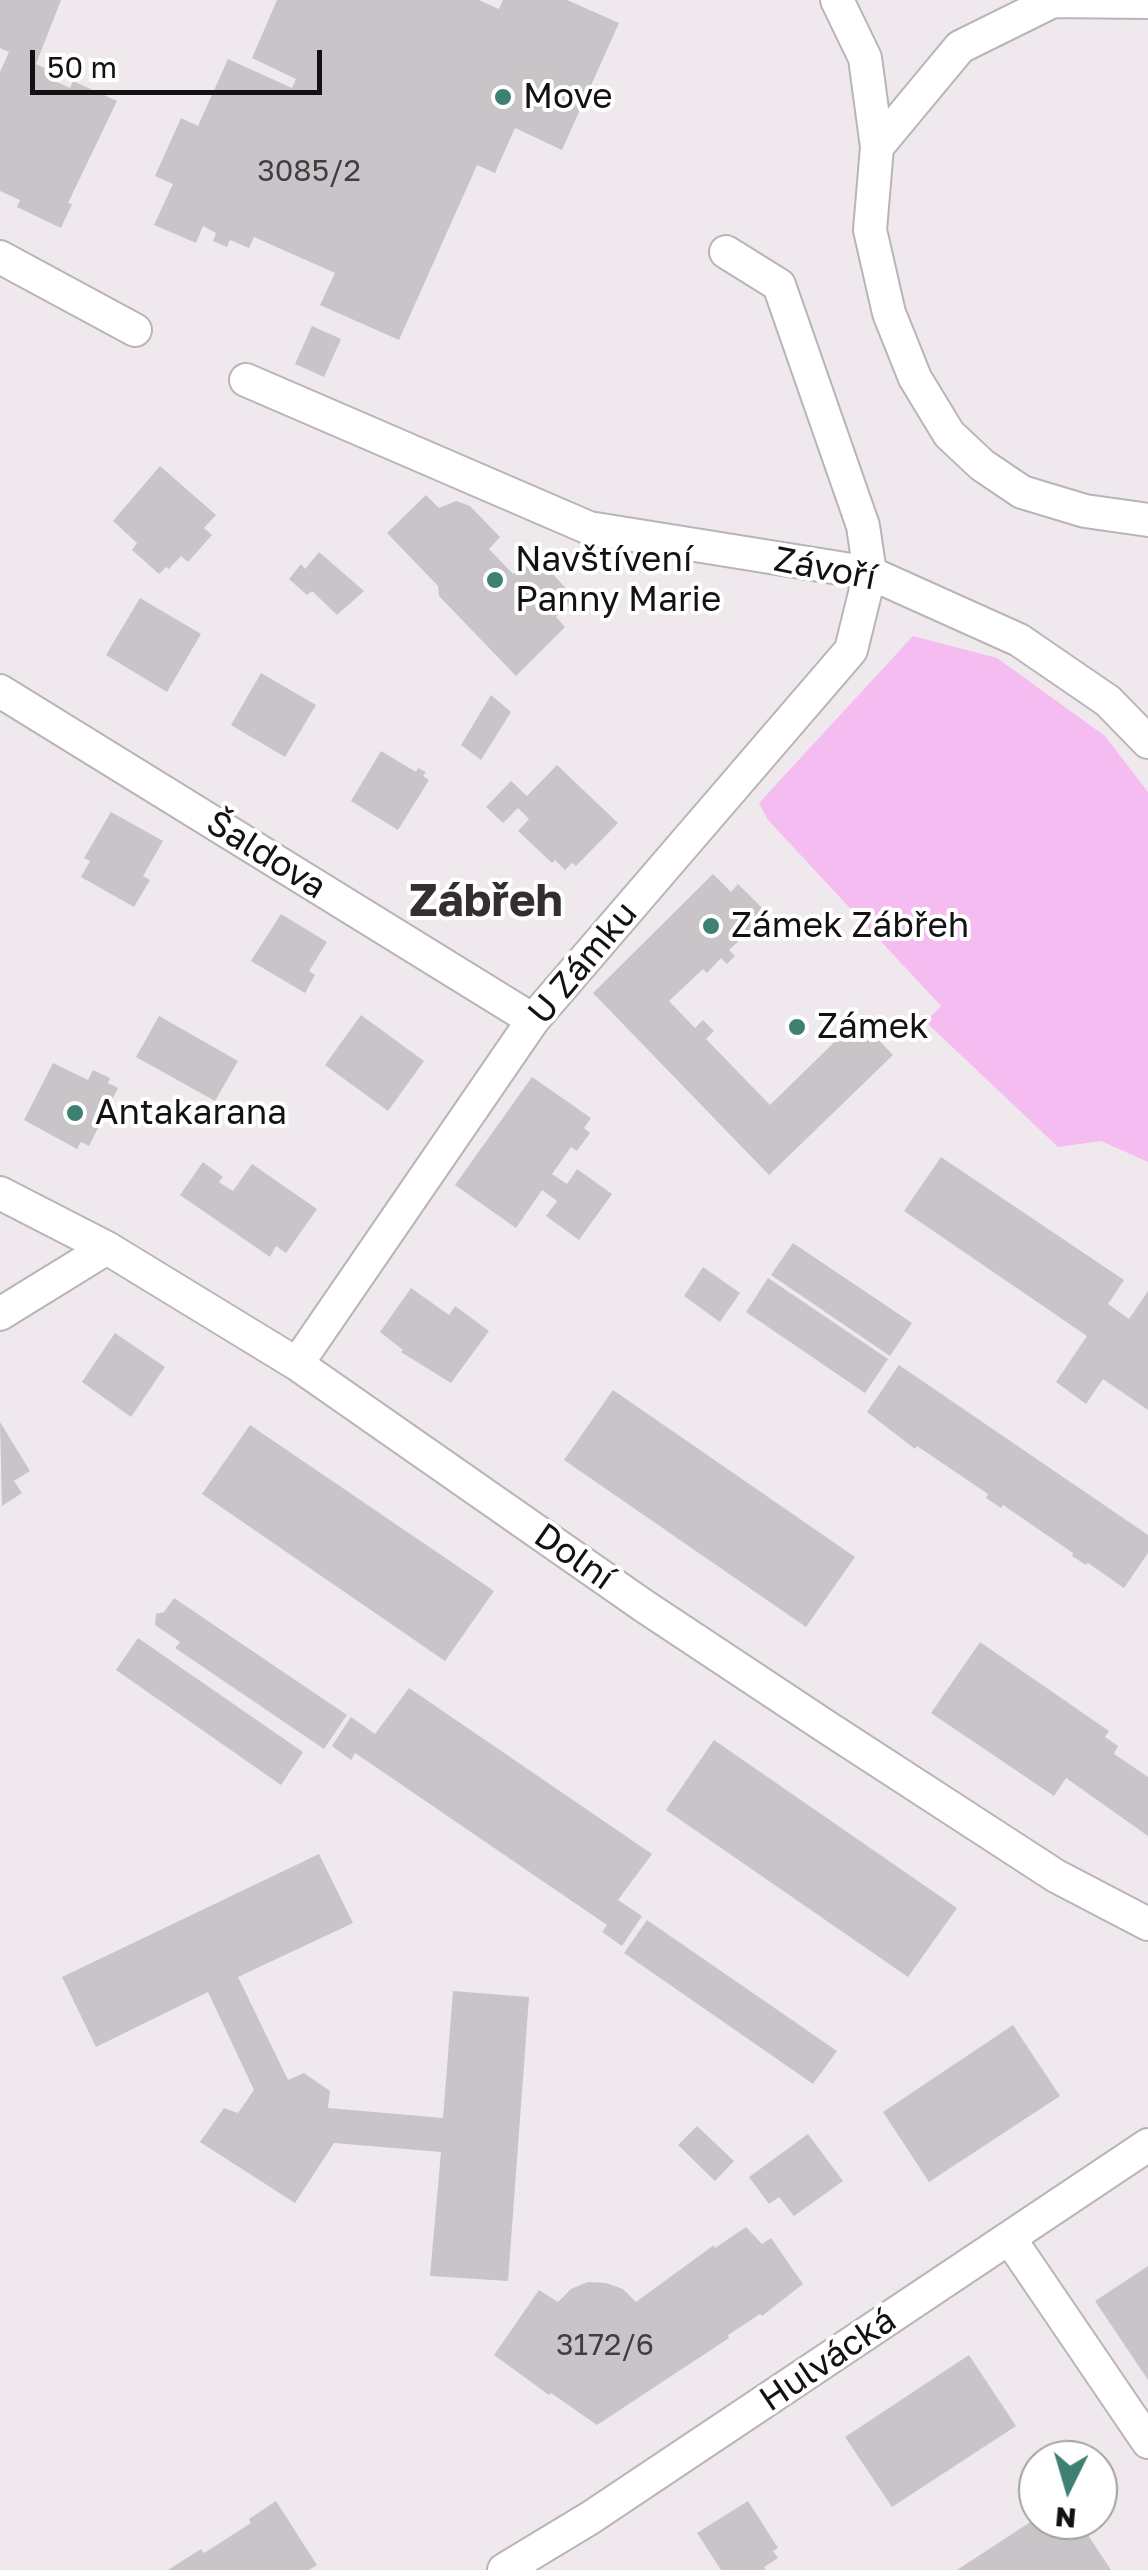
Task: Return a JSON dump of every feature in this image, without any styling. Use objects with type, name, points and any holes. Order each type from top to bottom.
[{"type":"street","points":[[837,0],[866,58],[877,147],[870,230],[889,313],[915,378],[949,434],[982,466],[1022,492],[1085,511],[1148,520]]},
{"type":"street","points":[[877,147],[960,47],[1053,1],[1148,2]]},
{"type":"street","points":[[726,252],[779,284],[863,526],[870,573]]},
{"type":"street","points":[[0,257],[135,330]]},
{"type":"street","name":"Závoří","points":[[246,380],[590,528],[870,573],[1019,640],[1108,701],[1148,742]]},
{"type":"street","name":"U Zámku","points":[[297,1364],[533,1020],[851,650],[870,573]]},
{"type":"street","name":"Šaldova","points":[[0,691],[533,1020]]},
{"type":"street","name":"Dolní","points":[[0,1193],[107,1248],[297,1364],[644,1606],[842,1737],[1056,1876],[1148,1924]]},
{"type":"street","points":[[0,1314],[107,1248]]},
{"type":"street","name":"Hulvácká","points":[[504,2570],[590,2518],[1148,2145]]},
{"type":"street","points":[[1010,2239],[1148,2442]]},
{"type":"shaded area","points":[[913,636],[997,658],[1105,736],[1148,792],[1148,1162],[1101,1141],[1058,1147],[926,1022],[941,1006],[768,820],[759,803]]},
{"type":"building","points":[[0,0],[61,0],[36,64],[53,72],[50,79],[70,88],[73,81],[117,101],[68,203],[72,204],[61,228],[17,207],[20,200],[0,191],[0,72],[9,52],[0,48]]},
{"type":"building","points":[[277,0],[479,0],[499,9],[503,0],[567,0],[619,23],[562,150],[515,128],[495,173],[477,165],[399,340],[320,305],[335,273],[254,237],[249,248],[230,240],[227,247],[213,241],[216,233],[203,226],[196,243],[154,225],[173,184],[155,176],[181,118],[198,126],[228,59],[292,88],[296,79],[252,58]]},
{"type":"building","points":[[312,326],[341,339],[324,377],[295,364]]},
{"type":"building","points":[[160,466],[216,515],[204,528],[212,535],[188,562],[181,556],[159,574],[132,550],[137,543],[113,521]]},
{"type":"building","name":"Navštívení Panny Marie","points":[[426,495],[439,508],[456,501],[470,506],[500,537],[489,549],[513,574],[534,554],[574,597],[556,617],[565,627],[516,676],[439,596],[438,586],[387,533]]},
{"type":"building","points":[[319,552],[364,591],[337,615],[312,591],[307,595],[289,579],[301,564],[305,569]]},
{"type":"building","points":[[140,598],[201,634],[167,692],[106,655]]},
{"type":"building","points":[[261,673],[316,705],[285,757],[231,725]]},
{"type":"building","points":[[491,695],[511,712],[481,760],[461,745]]},
{"type":"building","points":[[381,751],[416,772],[418,768],[426,772],[423,776],[429,780],[398,830],[351,801]]},
{"type":"building","points":[[557,765],[618,823],[576,866],[572,863],[565,870],[518,831],[529,819],[518,808],[503,823],[486,807],[511,781],[527,796]]},
{"type":"building","points":[[111,812],[163,841],[143,876],[150,880],[134,907],[81,877],[90,861],[84,858]]},
{"type":"building","points":[[713,874],[731,892],[738,884],[768,914],[729,950],[735,956],[727,964],[721,958],[707,973],[703,969],[669,1001],[695,1028],[703,1020],[714,1031],[706,1039],[770,1105],[858,1019],[893,1055],[769,1175],[593,993]]},
{"type":"building","points":[[281,914],[327,942],[309,971],[315,975],[305,993],[251,961]]},
{"type":"building","points":[[361,1015],[424,1061],[388,1111],[325,1065]]},
{"type":"building","points":[[159,1016],[238,1061],[215,1101],[136,1057]]},
{"type":"building","points":[[53,1063],[88,1080],[93,1070],[110,1078],[108,1083],[118,1088],[89,1146],[81,1142],[77,1149],[24,1120]]},
{"type":"building","points":[[532,1077],[591,1118],[584,1128],[590,1133],[577,1151],[571,1147],[552,1174],[567,1184],[577,1169],[612,1194],[579,1240],[546,1216],[557,1201],[542,1190],[516,1228],[455,1185]]},
{"type":"building","points":[[941,1157],[1124,1280],[1108,1304],[1129,1319],[1148,1291],[1148,1410],[1103,1379],[1086,1404],[1056,1382],[1087,1336],[904,1211]]},
{"type":"building","points":[[203,1162],[223,1177],[219,1182],[233,1191],[252,1164],[317,1209],[286,1253],[276,1246],[270,1257],[180,1195]]},
{"type":"building","points":[[793,1243],[912,1323],[890,1356],[771,1275]]},
{"type":"building","points":[[703,1267],[740,1293],[720,1322],[684,1296]]},
{"type":"building","points":[[768,1278],[888,1359],[865,1393],[746,1312]]},
{"type":"building","points":[[411,1288],[449,1315],[455,1306],[489,1331],[451,1383],[401,1352],[380,1332]]},
{"type":"building","points":[[115,1333],[165,1367],[131,1417],[82,1382]]},
{"type":"building","points":[[899,1365],[1148,1535],[1148,1553],[1124,1588],[1072,1556],[1073,1553],[1003,1505],[1001,1508],[986,1498],[988,1494],[917,1446],[915,1449],[867,1412]]},
{"type":"building","points":[[613,1390],[855,1557],[806,1627],[564,1460]]},
{"type":"building","points":[[0,1422],[30,1471],[14,1481],[22,1493],[2,1506]]},
{"type":"building","points":[[250,1425],[494,1591],[445,1661],[202,1494]]},
{"type":"building","points":[[174,1598],[347,1715],[324,1749],[175,1648],[180,1642],[155,1625],[156,1614],[164,1612]]},
{"type":"building","points":[[138,1638],[303,1752],[281,1785],[116,1670]]},
{"type":"building","points":[[980,1642],[1109,1731],[1105,1737],[1118,1746],[1114,1754],[1148,1777],[1148,1836],[1066,1778],[1054,1796],[931,1713]]},
{"type":"building","points":[[409,1688],[652,1854],[618,1900],[642,1916],[622,1946],[602,1932],[607,1925],[355,1753],[351,1760],[332,1746],[351,1717],[375,1734]]},
{"type":"building","points":[[714,1740],[957,1908],[908,1977],[666,1810]]},
{"type":"building","points":[[319,1854],[353,1923],[238,1977],[288,2080],[304,2073],[330,2091],[328,2108],[443,2118],[453,1991],[529,1997],[508,2281],[430,2276],[441,2152],[334,2143],[295,2203],[200,2142],[224,2108],[238,2113],[254,2090],[208,1992],[96,2047],[62,1977]]},
{"type":"building","points":[[647,1920],[837,2051],[813,2084],[624,1953]]},
{"type":"building","points":[[1013,2025],[1060,2096],[929,2182],[883,2112]]},
{"type":"building","points":[[697,2126],[734,2161],[715,2181],[678,2145]]},
{"type":"building","points":[[808,2134],[843,2181],[794,2216],[779,2197],[769,2204],[749,2177]]},
{"type":"building","points":[[746,2227],[762,2244],[771,2238],[803,2284],[762,2316],[597,2425],[494,2355],[539,2290],[558,2302],[571,2289],[588,2282],[606,2283],[623,2289],[636,2302],[714,2245],[715,2248]]},
{"type":"building","points":[[1148,2266],[1148,2380],[1095,2301]]},
{"type":"building","points":[[969,2355],[1016,2426],[892,2507],[845,2437]]},
{"type":"building","points":[[276,2501],[317,2565],[309,2570],[168,2570],[251,2523],[249,2519]]},
{"type":"building","points":[[748,2501],[778,2548],[773,2551],[778,2558],[764,2567],[766,2570],[721,2570],[697,2533]]},
{"type":"building","points":[[1018,2530],[1018,2540],[1091,2540],[1111,2570],[957,2570]]},
{"type":"place","name":"Move","points":[[503,97]]},
{"type":"place","name":"Navštívení Panny Marie","points":[[495,580]]},
{"type":"place","name":"Zámek Zábřeh","points":[[711,926]]},
{"type":"place","name":"Zámek","points":[[797,1027]]},
{"type":"place","name":"Antakarana","points":[[75,1113]]},
{"type":"district","name":"Zábřeh","points":[[486,902]]}]
